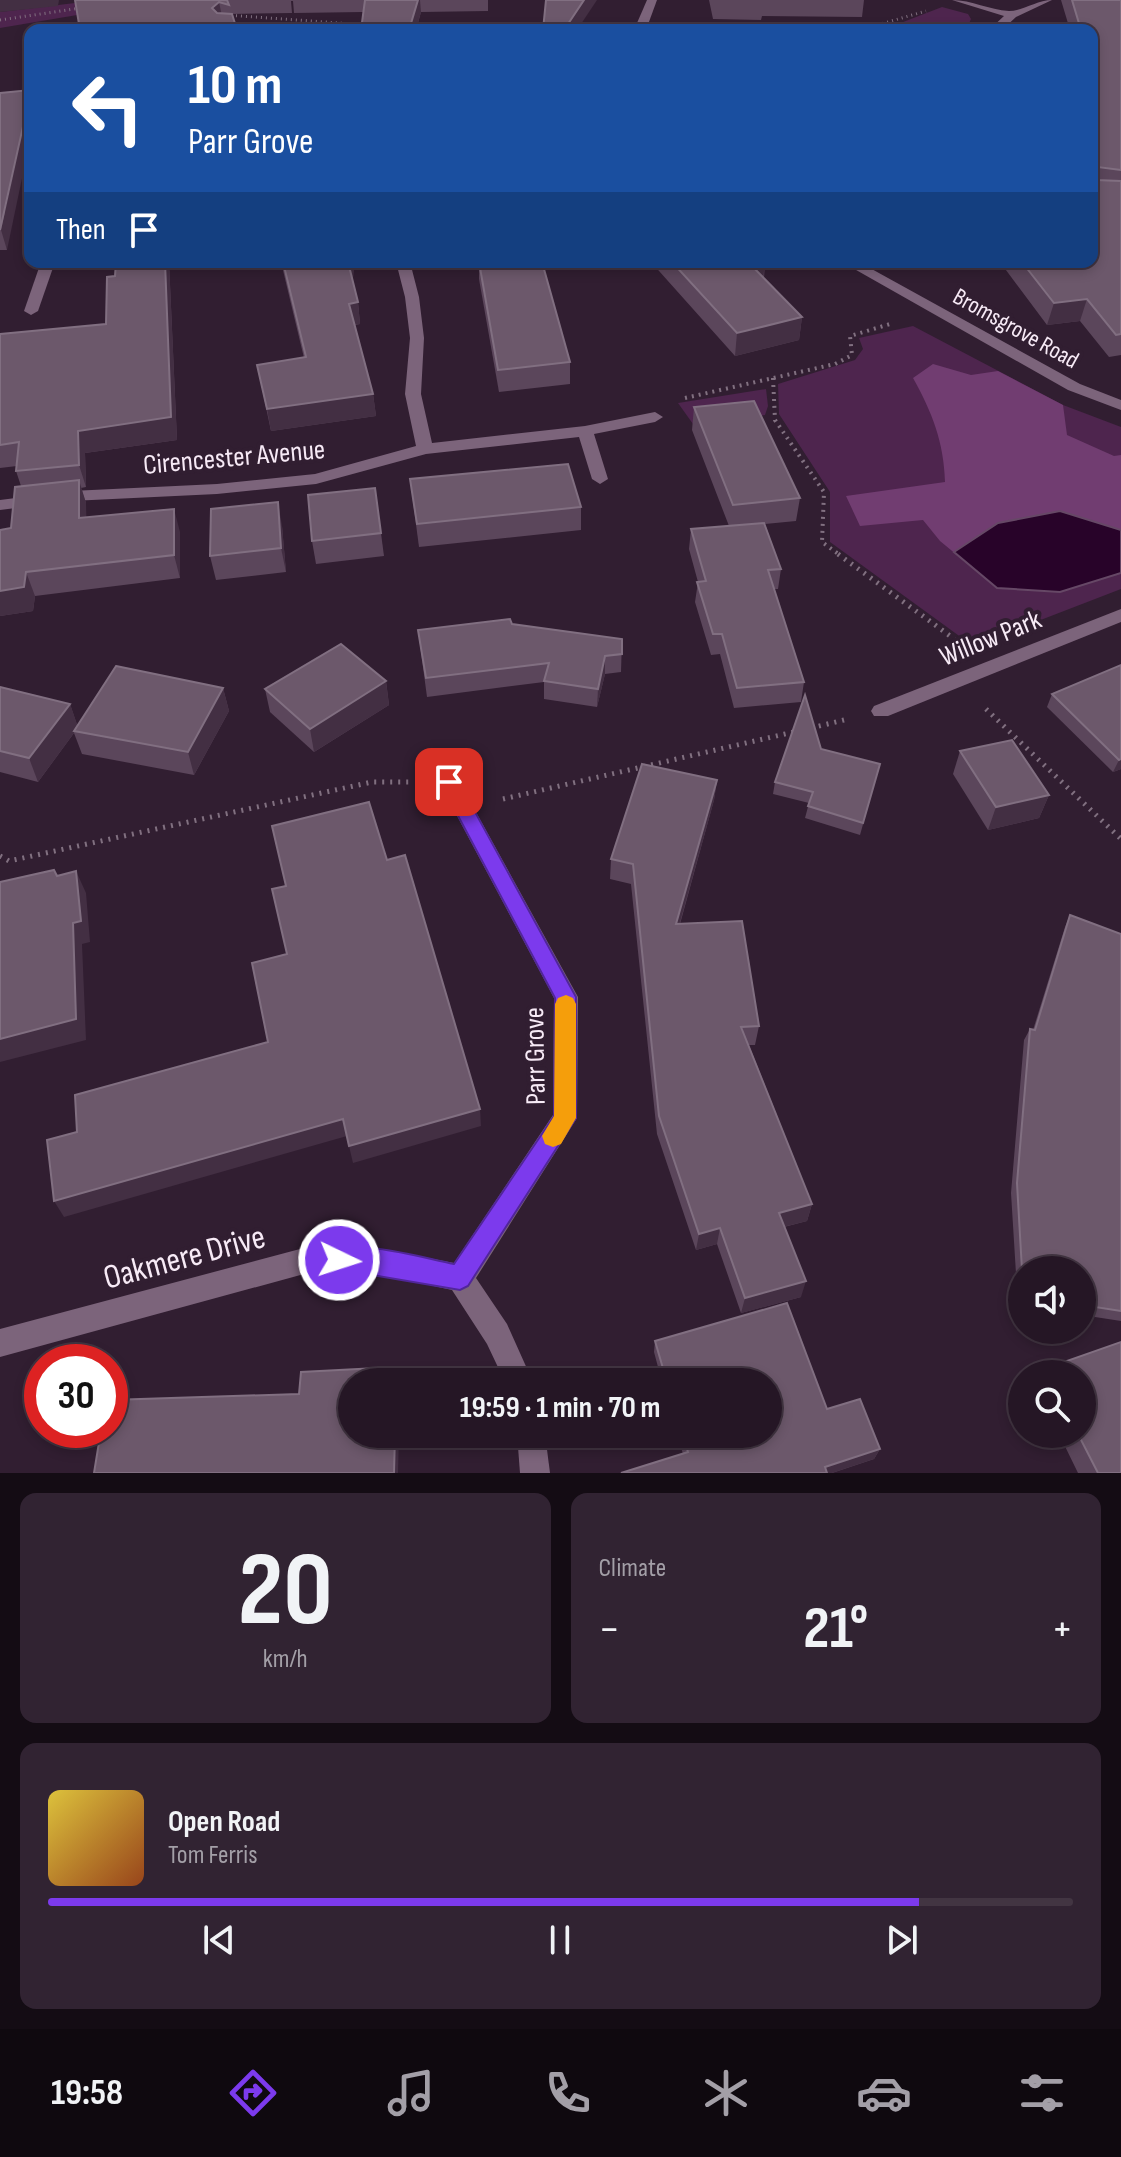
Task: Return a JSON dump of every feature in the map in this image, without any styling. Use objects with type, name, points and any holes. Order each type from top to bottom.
[{"type":"street","points":[[642,24],[652,0]]},
{"type":"street","points":[[957,0],[1012,15]]},
{"type":"street","points":[[1002,24],[1012,15],[1047,0]]},
{"type":"street","points":[[31,311],[46,268]]},
{"type":"street","points":[[404,268],[417,338],[413,394],[425,449]]},
{"type":"street","name":"Bromsgrove Road","points":[[862,268],[1074,387],[1121,405]]},
{"type":"street","name":"Cirencester Avenue","points":[[0,505],[97,494],[217,489],[316,479],[425,449],[585,431],[655,417]]},
{"type":"street","points":[[585,431],[600,479]]},
{"type":"street","name":"Willow Park","points":[[881,711],[1121,615]]},
{"type":"street","name":"Parr Grove","points":[[449,782],[566,997],[565,1118],[460,1278]]},
{"type":"street","name":"Oakmere Drive","points":[[0,1343],[315,1258],[388,1263],[460,1278]]},
{"type":"street","points":[[460,1278],[497,1334],[513,1368]]},
{"type":"street","points":[[532,1448],[535,1473]]},
{"type":"path","points":[[225,24],[237,4]]},
{"type":"path","points":[[0,20],[89,8]]},
{"type":"path","points":[[881,24],[927,11]]},
{"type":"path","points":[[216,14],[356,24]]},
{"type":"path","points":[[655,417],[671,401],[835,364],[852,355],[850,336],[934,310]]},
{"type":"path","points":[[773,378],[775,420],[824,492],[822,542],[992,666]]},
{"type":"path","points":[[957,681],[1121,839]]},
{"type":"path","points":[[463,808],[881,711]]},
{"type":"path","points":[[0,856],[9,861],[372,782],[449,782]]},
{"type":"shaded area","points":[[100,0],[95,12],[0,28],[0,12]]},
{"type":"shaded area","points":[[942,7],[968,14],[971,19],[969,24],[898,24]]},
{"type":"shaded area","points":[[913,326],[1063,405],[1121,427],[1121,589],[973,646],[830,542],[830,492],[779,414],[778,384],[855,360],[863,349],[859,338]]},
{"type":"shaded area","points":[[933,364],[971,375],[998,371],[1063,405],[1067,435],[1114,456],[1121,455],[1121,573],[1060,592],[997,588],[940,541],[923,520],[860,526],[846,496],[945,482],[936,428],[913,378]]},
{"type":"shaded area","points":[[766,389],[768,406],[765,415],[693,424],[678,403]]},
{"type":"shaded area","points":[[1060,511],[1121,530],[1121,573],[1060,592],[997,588],[954,552],[998,523]]},
{"type":"building","points":[[75,0],[227,0],[229,5],[219,2],[212,8],[217,13],[232,14],[235,24],[79,24]]},
{"type":"building","points":[[365,0],[418,0],[411,24],[362,24]]},
{"type":"building","points":[[546,0],[584,0],[568,24],[544,24]]},
{"type":"building","points":[[1072,0],[1121,0],[1121,170],[1098,167],[1098,24],[1079,24]]},
{"type":"building","points":[[24,91],[24,122],[0,230],[0,93]]},
{"type":"building","points":[[1098,180],[1121,181],[1121,334],[1116,335],[1087,299],[1054,303],[1027,268],[1098,268]]},
{"type":"building","points":[[116,268],[165,268],[171,417],[78,431],[79,465],[16,471],[19,442],[0,445],[0,334],[106,324],[107,277],[115,276]]},
{"type":"building","points":[[284,268],[350,268],[358,302],[349,304],[373,394],[267,409],[257,365],[306,357]]},
{"type":"building","points":[[480,268],[544,268],[570,362],[498,370]]},
{"type":"building","points":[[677,268],[754,268],[802,317],[737,333]]},
{"type":"building","points":[[754,401],[800,498],[733,505],[694,407]]},
{"type":"building","points":[[568,464],[581,507],[417,524],[410,479]]},
{"type":"building","points":[[79,480],[79,518],[174,509],[174,555],[26,572],[24,587],[0,591],[0,530],[11,528],[15,487]]},
{"type":"building","points":[[375,488],[381,533],[312,541],[308,495]]},
{"type":"building","points":[[278,502],[281,548],[210,556],[211,509]]},
{"type":"building","points":[[764,523],[781,569],[768,570],[804,682],[737,688],[722,634],[713,634],[697,582],[706,581],[691,529]]},
{"type":"building","points":[[510,619],[512,624],[622,639],[622,654],[605,656],[598,689],[544,681],[549,663],[426,678],[418,630]]},
{"type":"building","points":[[341,644],[386,681],[310,729],[265,689]]},
{"type":"building","points":[[1121,665],[1121,759],[1119,760],[1052,694]]},
{"type":"building","points":[[116,666],[223,688],[188,752],[74,731]]},
{"type":"building","points":[[0,687],[70,704],[29,758],[0,751]]},
{"type":"building","points":[[805,695],[821,749],[880,764],[863,823],[808,806],[813,792],[775,782]]},
{"type":"building","points":[[1012,740],[1049,795],[996,807],[960,751]]},
{"type":"building","points":[[642,764],[717,780],[676,924],[742,921],[759,1026],[741,1027],[812,1204],[779,1213],[806,1281],[745,1298],[720,1228],[699,1234],[659,1116],[633,864],[611,859]]},
{"type":"building","points":[[369,802],[387,860],[405,855],[480,1109],[349,1146],[343,1119],[54,1201],[47,1140],[77,1132],[75,1095],[268,1042],[252,963],[287,954],[272,889],[286,886],[272,826]]},
{"type":"building","points":[[54,870],[57,876],[76,871],[81,921],[73,923],[76,1019],[0,1039],[0,882]]},
{"type":"building","points":[[1070,915],[1121,934],[1121,1311],[1096,1307],[1096,1256],[1021,1256],[1017,1183],[1030,1029],[1035,1030]]},
{"type":"building","points":[[787,1303],[827,1409],[860,1399],[880,1449],[825,1467],[827,1473],[621,1473],[688,1452],[687,1448],[782,1448],[782,1368],[663,1368],[655,1341]]},
{"type":"building","points":[[1121,1342],[1121,1473],[1098,1473],[1085,1448],[1096,1448],[1096,1360],[1070,1360]]},
{"type":"building","points":[[338,1370],[338,1448],[395,1448],[394,1473],[94,1473],[98,1448],[128,1448],[128,1399],[299,1394],[301,1372]]},
{"type":"slow traffic","points":[[553,1136],[565,1118],[566,1004]]},
{"type":"route","points":[[339,1260],[388,1263],[460,1278],[565,1118],[566,997],[449,782]]}]
